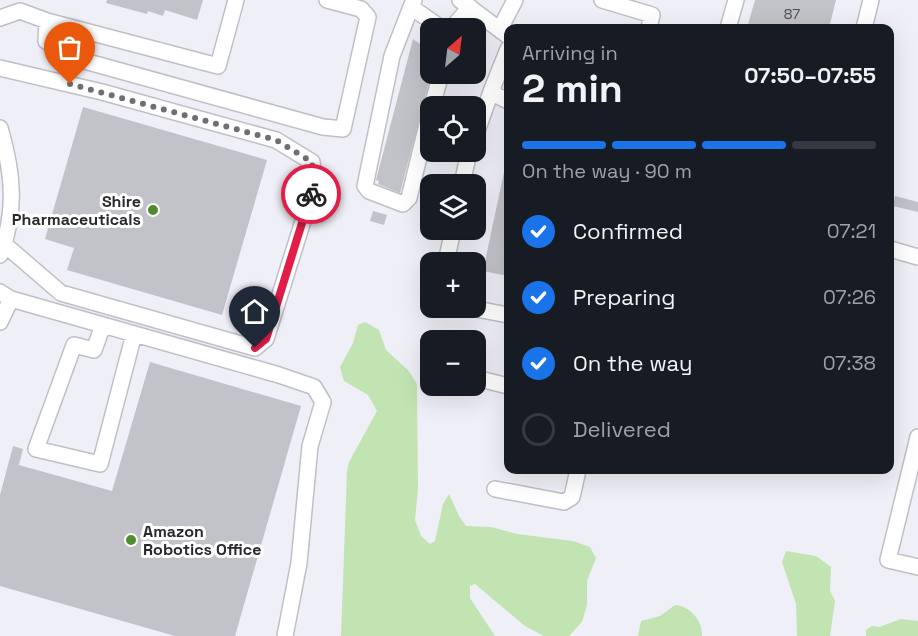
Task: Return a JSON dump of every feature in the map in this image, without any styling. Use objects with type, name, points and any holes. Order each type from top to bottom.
[{"type":"street","points":[[0,18],[20,11],[47,21],[218,66],[236,0]]},
{"type":"street","points":[[47,21],[46,41],[70,57],[323,127],[343,129],[368,17],[361,9],[327,0]]},
{"type":"street","points":[[507,24],[515,0]]},
{"type":"street","points":[[602,0],[652,15]]},
{"type":"street","points":[[729,24],[736,0]]},
{"type":"street","points":[[865,24],[871,0]]},
{"type":"street","points":[[457,18],[465,3],[504,33]]},
{"type":"street","points":[[420,153],[409,198],[403,204],[369,191],[365,186],[392,56],[413,4],[429,18]]},
{"type":"street","points":[[486,106],[504,59]]},
{"type":"street","points":[[0,68],[102,92],[276,140],[312,162],[314,186],[266,339],[255,348],[60,293],[2,250],[12,213],[12,187],[0,128]]},
{"type":"street","points":[[492,89],[496,95],[504,99]]},
{"type":"street","points":[[894,250],[918,257]]},
{"type":"street","points":[[0,322],[5,296],[314,387],[323,402],[310,446],[300,563],[285,636]]},
{"type":"street","points":[[486,311],[504,314]]},
{"type":"street","points":[[103,325],[94,350],[74,345],[36,449],[100,464],[134,334]]},
{"type":"street","points":[[486,380],[504,385]]},
{"type":"street","points":[[918,437],[888,560],[918,567]]},
{"type":"street","points":[[495,489],[564,502],[572,497],[577,474]]},
{"type":"green space","points":[[365,322],[379,330],[386,350],[408,370],[417,384],[418,489],[415,520],[421,536],[430,544],[435,541],[443,504],[449,494],[466,526],[491,527],[517,534],[573,541],[590,547],[596,558],[587,581],[587,605],[582,622],[569,636],[544,636],[525,626],[475,584],[470,586],[470,598],[495,636],[341,636],[347,471],[349,462],[377,411],[368,395],[344,381],[340,367],[353,343],[358,325]]},
{"type":"green space","points":[[786,551],[816,556],[831,567],[830,591],[835,601],[830,636],[797,636],[796,604],[782,562]]},
{"type":"green space","points":[[675,605],[686,608],[694,615],[702,630],[702,636],[638,636],[641,621],[660,616]]},
{"type":"green space","points":[[901,619],[918,621],[918,636],[866,636],[866,630],[872,626],[879,627]]},
{"type":"building","points":[[107,0],[203,0],[197,20],[165,10],[163,16],[148,11],[147,14],[106,3]]},
{"type":"building","points":[[755,0],[836,0],[830,24],[748,24]]},
{"type":"building","points":[[413,39],[420,44],[420,84],[428,84],[425,96],[420,96],[420,116],[400,193],[378,184],[379,181],[376,180]]},
{"type":"building","name":"Shire Pharmaceuticals","points":[[83,107],[267,160],[222,315],[67,270],[74,248],[45,239]]},
{"type":"building","points":[[504,172],[504,275],[486,272],[486,257]]},
{"type":"building","points":[[895,196],[918,202],[918,212],[894,206]]},
{"type":"building","points":[[373,211],[387,215],[384,225],[370,221]]},
{"type":"building","name":"Amazon Robotics Office","points":[[150,362],[301,406],[235,636],[175,636],[0,586],[0,495],[13,446],[23,449],[19,465],[112,491]]},
{"type":"way so far","points":[[70,84],[276,140],[312,162],[314,186],[311,194]]},
{"type":"place","name":"Shire Pharmaceuticals","points":[[153,210]]},
{"type":"place","name":"Amazon Robotics Office","points":[[131,540]]},
{"type":"route","points":[[255,348],[266,339],[311,194]]}]
